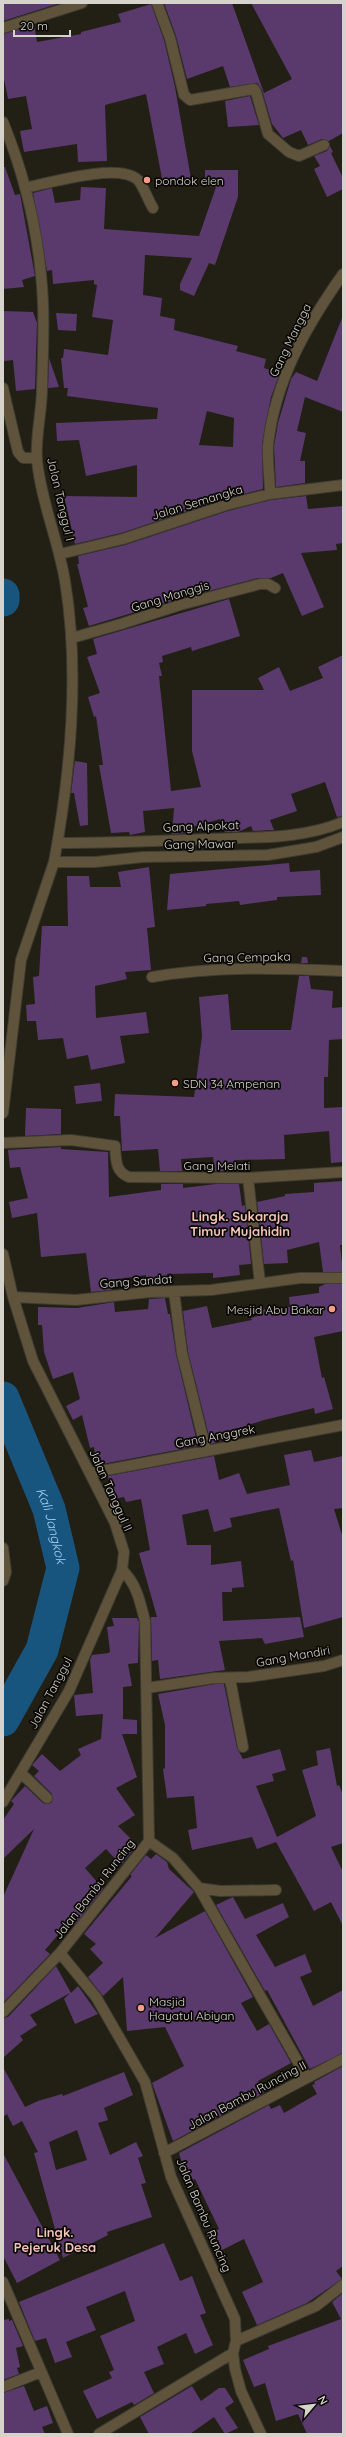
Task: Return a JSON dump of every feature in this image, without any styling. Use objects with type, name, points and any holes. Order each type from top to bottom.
[{"type":"street","points":[[3,28],[82,3]]},
{"type":"street","points":[[157,3],[170,38],[186,98],[190,100],[254,90],[256,92],[268,134],[289,152],[299,156],[324,145]]},
{"type":"street","name":"Jalan Tanggul I","points":[[3,122],[25,188],[41,276],[42,388],[37,458],[60,554],[72,638],[72,695],[58,844],[55,860]]},
{"type":"street","points":[[25,188],[86,175],[124,173],[137,180],[153,208]]},
{"type":"street","name":"Gang Mangga","points":[[270,494],[268,447],[274,409],[286,372],[322,303],[343,274]]},
{"type":"street","points":[[3,388],[18,452],[23,458],[37,458]]},
{"type":"street","name":"Jalan Semangka","points":[[60,554],[123,539],[226,505],[270,494],[343,485]]},
{"type":"street","name":"Gang Manggis","points":[[72,638],[180,605],[260,584],[268,584],[275,588]]},
{"type":"street","name":"Gang Alpokat","points":[[58,844],[214,841],[285,844],[343,822]]},
{"type":"street","name":"Gang Mawar","points":[[55,860],[95,862],[143,857],[208,854],[246,856],[285,844],[316,846],[343,837]]},
{"type":"street","points":[[208,854],[214,841]]},
{"type":"street","points":[[3,1113],[21,960],[55,860]]},
{"type":"street","name":"Gang Cempaka","points":[[152,977],[187,971],[227,968],[343,971]]},
{"type":"street","name":"Gang Melati","points":[[3,1143],[71,1140],[115,1146],[117,1168],[122,1174],[129,1177],[248,1178],[343,1172]]},
{"type":"street","points":[[248,1178],[260,1283]]},
{"type":"street","name":"Jalan Tanggul II","points":[[3,1254],[13,1297],[33,1360],[115,1523],[124,1552],[122,1570]]},
{"type":"street","name":"Gang Sandat","points":[[13,1297],[76,1300],[136,1293],[211,1290],[300,1278],[343,1278]]},
{"type":"street","points":[[174,1292],[182,1353],[206,1450]]},
{"type":"street","name":"Gang Anggrek","points":[[91,1473],[206,1450],[334,1429],[343,1426]]},
{"type":"street","points":[[3,1548],[6,1572],[3,1581]]},
{"type":"street","points":[[122,1570],[131,1579],[138,1592],[145,1621],[150,1841],[173,1858],[199,1888],[307,2078]]},
{"type":"street","name":"Jalan Tanggul","points":[[3,1802],[69,1691],[122,1570]]},
{"type":"street","name":"Gang Mandiri","points":[[147,1688],[214,1678],[230,1679],[248,1677],[324,1666],[343,1660]]},
{"type":"street","points":[[230,1679],[243,1747]]},
{"type":"street","points":[[21,1773],[47,1798]]},
{"type":"street","name":"Jalan Bambu Runcing","points":[[150,1841],[60,1953],[96,1997],[145,2082],[171,2177],[235,2320],[236,2341],[233,2353],[241,2391],[261,2434]]},
{"type":"street","points":[[199,1888],[220,1891],[276,1890]]},
{"type":"street","points":[[3,2012],[60,1953]]},
{"type":"street","name":"Jalan Bambu Runcing II","points":[[164,2153],[343,2059]]},
{"type":"street","points":[[3,2282],[68,2434]]},
{"type":"street","points":[[236,2341],[316,2306],[343,2285]]},
{"type":"street","points":[[99,2434],[233,2353]]},
{"type":"street","points":[[3,2387],[41,2372]]},
{"type":"building","points":[[3,3],[60,3],[3,21]]},
{"type":"building","points":[[164,3],[232,3],[264,93],[292,79],[251,3],[343,3],[343,133],[329,141],[322,139],[308,145],[301,130],[283,138],[272,124],[262,90],[257,83],[230,87],[223,66],[187,79],[176,36]]},
{"type":"building","points":[[151,4],[164,40],[175,87],[191,179],[163,184],[146,94],[105,105],[107,161],[78,162],[77,144],[24,152],[20,131],[32,129],[26,96],[8,99],[3,74],[3,34],[34,25],[37,42],[81,34],[81,32],[121,22],[118,14]]},
{"type":"building","points":[[250,96],[259,125],[228,127],[225,101]]},
{"type":"building","points":[[330,146],[333,152],[331,153],[343,178],[343,189],[327,197],[314,169],[320,166],[314,156],[327,151]]},
{"type":"building","points":[[3,167],[5,167],[15,195],[20,194],[35,276],[22,280],[24,287],[3,289]]},
{"type":"building","points":[[205,170],[238,170],[238,197],[215,265],[209,263],[194,296],[180,290],[180,284],[192,258],[145,255],[143,295],[162,298],[160,316],[175,319],[174,330],[238,346],[236,351],[266,359],[264,368],[280,373],[271,397],[262,444],[263,489],[224,499],[121,533],[75,544],[64,496],[137,497],[137,465],[86,476],[79,440],[57,441],[56,423],[157,419],[158,408],[67,396],[68,388],[64,388],[61,358],[63,358],[64,349],[108,355],[113,320],[92,317],[97,285],[94,284],[94,280],[53,284],[52,270],[47,271],[33,193],[52,188],[55,203],[80,200],[81,187],[106,188],[104,229],[199,236],[216,187],[205,186]],"holes":[[[207,411],[234,418],[233,447],[199,445]]]},
{"type":"building","points":[[3,311],[33,312],[37,323],[35,389],[16,391],[13,360],[4,361]]},
{"type":"building","points":[[56,313],[77,314],[76,331],[58,330]]},
{"type":"building","points":[[342,318],[343,412],[305,397],[297,431],[306,433],[300,461],[305,461],[305,483],[276,487],[274,446],[278,423],[291,379],[296,372],[317,381]]},
{"type":"building","points":[[49,358],[59,387],[48,388]]},
{"type":"building","points":[[306,496],[308,509],[343,506],[343,543],[336,544],[337,550],[301,553],[324,607],[302,616],[283,573],[271,578],[258,578],[178,599],[89,626],[83,608],[88,607],[77,564],[79,564],[78,556],[125,545],[228,511],[271,500]]},
{"type":"building","points":[[229,599],[240,636],[192,651],[191,647],[162,656],[163,662],[159,663],[162,676],[159,676],[171,791],[201,787],[192,751],[192,690],[264,690],[258,678],[279,667],[290,691],[323,678],[318,667],[343,655],[343,816],[337,817],[325,782],[291,794],[297,811],[270,820],[274,830],[253,831],[251,826],[238,832],[225,832],[220,819],[188,828],[187,833],[172,834],[174,808],[143,811],[145,832],[130,835],[129,832],[111,833],[99,765],[103,765],[96,716],[94,717],[88,697],[100,693],[87,657],[97,654],[93,639]]},
{"type":"building","points":[[75,761],[87,763],[88,825],[80,826],[74,793],[71,793]]},
{"type":"building","points":[[289,863],[290,872],[320,870],[321,895],[277,897],[277,900],[240,905],[239,901],[167,910],[170,874]]},
{"type":"building","points":[[149,867],[155,927],[147,928],[151,970],[125,972],[127,979],[95,986],[96,1018],[146,1012],[149,1033],[120,1036],[125,1063],[91,1070],[88,1055],[67,1059],[63,1038],[38,1040],[36,1021],[27,1021],[26,1005],[35,1004],[33,977],[39,976],[42,926],[68,926],[67,876],[89,876],[90,887],[121,887],[118,872]]},
{"type":"building","points":[[302,957],[307,957],[308,963],[301,963]]},
{"type":"building","points":[[299,976],[309,976],[311,989],[333,991],[332,1008],[343,1007],[343,1039],[329,1040],[328,1077],[324,1077],[324,1108],[343,1107],[343,1162],[331,1163],[329,1131],[284,1135],[285,1159],[236,1160],[238,1171],[215,1171],[213,1157],[181,1159],[182,1171],[160,1171],[158,1149],[122,1151],[120,1116],[114,1116],[115,1094],[194,1097],[202,1036],[199,997],[228,994],[231,1030],[291,1030]]},
{"type":"building","points":[[100,1083],[102,1101],[76,1104],[74,1086]]},
{"type":"building","points":[[26,1108],[61,1109],[61,1134],[25,1136]]},
{"type":"building","points":[[61,1147],[61,1149],[108,1152],[109,1197],[161,1190],[161,1184],[183,1184],[183,1188],[216,1184],[239,1184],[242,1206],[245,1205],[251,1264],[239,1265],[240,1275],[213,1278],[213,1273],[167,1274],[168,1280],[161,1281],[162,1285],[147,1286],[146,1275],[111,1280],[112,1290],[91,1292],[86,1253],[41,1257],[37,1213],[12,1218],[9,1202],[28,1198],[20,1167],[10,1168],[8,1150]]},
{"type":"building","points":[[343,1181],[343,1245],[340,1245],[343,1272],[323,1272],[319,1242],[287,1250],[288,1263],[264,1264],[257,1202],[285,1196],[285,1194],[314,1192],[314,1183]]},
{"type":"building","points":[[325,1284],[343,1284],[343,1331],[314,1337],[322,1378],[324,1377],[333,1409],[315,1414],[314,1408],[264,1420],[226,1432],[228,1439],[211,1444],[188,1352],[183,1311],[207,1306],[212,1328],[252,1320],[251,1318],[261,1315],[260,1310],[290,1307],[289,1297],[319,1293],[319,1287]]},
{"type":"building","points":[[165,1298],[168,1314],[170,1314],[176,1354],[198,1446],[97,1465],[94,1447],[90,1448],[82,1415],[73,1420],[66,1406],[80,1399],[73,1372],[53,1379],[44,1352],[42,1325],[38,1325],[38,1307],[77,1308],[114,1302],[115,1312],[148,1309],[149,1299]]},
{"type":"building","points":[[311,1450],[314,1462],[343,1456],[343,1508],[334,1509],[343,1538],[343,1617],[304,1628],[293,1560],[291,1561],[279,1508],[230,1518],[232,1527],[214,1532],[208,1509],[182,1515],[187,1545],[211,1545],[211,1565],[241,1561],[244,1587],[232,1588],[232,1592],[222,1592],[223,1621],[300,1617],[304,1637],[265,1644],[262,1638],[219,1641],[225,1670],[160,1679],[158,1660],[152,1661],[151,1617],[157,1617],[139,1553],[150,1550],[141,1499],[126,1502],[124,1497],[113,1499],[108,1476],[214,1456],[219,1480],[239,1473],[247,1494],[290,1485],[284,1455]]},
{"type":"building","points":[[112,1618],[137,1618],[139,1622],[138,1663],[128,1664],[132,1686],[123,1687],[123,1719],[137,1720],[137,1734],[122,1734],[137,1777],[116,1788],[135,1815],[118,1826],[137,1845],[121,1865],[106,1849],[85,1868],[103,1889],[74,1926],[69,1922],[45,1950],[50,1954],[3,2003],[3,1897],[34,1829],[3,1859],[3,1820],[14,1804],[11,1801],[25,1786],[43,1803],[48,1804],[52,1802],[52,1794],[34,1776],[39,1771],[32,1765],[42,1754],[60,1771],[81,1755],[78,1749],[101,1739],[103,1714],[76,1716],[74,1695],[93,1693],[90,1660],[92,1655],[109,1653],[107,1627],[114,1626]]},
{"type":"building","points":[[215,1684],[224,1684],[237,1748],[243,1759],[280,1749],[286,1770],[272,1774],[274,1781],[256,1786],[277,1837],[316,1816],[302,1770],[318,1765],[316,1751],[330,1748],[337,1786],[339,1785],[343,1795],[343,1843],[331,1847],[343,1872],[343,1926],[331,1902],[314,1911],[276,1842],[257,1849],[252,1837],[192,1850],[188,1830],[197,1828],[194,1796],[167,1798],[163,1769],[165,1768],[165,1725],[158,1694]]},
{"type":"building","points":[[156,1854],[167,1862],[169,1869],[194,1892],[155,1938],[205,1911],[253,1997],[241,2003],[257,2031],[269,2024],[291,2063],[258,2081],[264,2093],[173,2141],[152,2083],[184,2066],[165,2027],[127,2031],[123,1977],[103,1996],[88,1977],[103,1963],[90,1949],[96,1944],[84,1934],[132,1876],[130,1875],[146,1855],[151,1859]]},
{"type":"building","points":[[233,1897],[245,1919],[283,1903],[289,1917],[256,1935],[275,1967],[305,1954],[312,1972],[300,1977],[313,2006],[343,1990],[343,2053],[310,2069],[267,1990],[265,1991],[216,1905]]},
{"type":"building","points":[[56,1966],[71,1993],[78,1986],[98,2014],[75,2024],[64,1999],[70,1993],[30,2015],[37,2025],[20,2036],[23,2040],[3,2058],[3,2018],[8,2017]]},
{"type":"building","points":[[343,2066],[343,2266],[336,2271],[342,2279],[307,2303],[257,2325],[242,2292],[263,2282],[244,2239],[216,2253],[207,2235],[219,2229],[195,2179],[193,2180],[181,2160],[179,2153],[269,2105],[271,2109],[280,2105],[284,2113],[317,2094],[312,2085],[315,2084],[314,2082]]},
{"type":"building","points":[[3,2067],[25,2107],[38,2101],[62,2094],[63,2096],[124,2072],[133,2095],[104,2108],[108,2120],[98,2123],[110,2155],[136,2142],[143,2156],[138,2158],[146,2183],[141,2184],[152,2217],[107,2232],[108,2235],[63,2258],[34,2153],[38,2152],[22,2121],[13,2126],[7,2114],[3,2117]],"holes":[[[77,2130],[87,2160],[56,2170],[49,2142]]]},
{"type":"building","points":[[3,2153],[60,2260],[17,2283],[3,2256]]},
{"type":"building","points":[[164,2243],[180,2281],[192,2276],[206,2313],[200,2315],[213,2345],[195,2354],[186,2333],[157,2347],[164,2364],[144,2372],[154,2393],[134,2405],[132,2402],[97,2419],[83,2391],[112,2378],[109,2372],[114,2370],[100,2336],[135,2321],[125,2291],[86,2307],[96,2330],[66,2342],[72,2357],[55,2363],[46,2338],[35,2341],[19,2302]]},
{"type":"building","points":[[343,2293],[343,2434],[307,2434],[298,2414],[276,2421],[265,2383],[254,2387],[243,2360],[269,2349],[268,2346],[341,2319],[332,2302]]},
{"type":"building","points":[[9,2319],[9,2321],[12,2320],[23,2346],[16,2348],[20,2367],[17,2368],[19,2374],[3,2380],[3,2320]]},
{"type":"building","points":[[24,2386],[34,2411],[47,2406],[53,2423],[42,2427],[45,2434],[3,2434],[3,2393]]},
{"type":"building","points":[[192,2386],[201,2401],[219,2388],[225,2388],[234,2402],[225,2408],[238,2428],[225,2434],[214,2417],[190,2434],[149,2434],[140,2417]]},
{"type":"waterway","name":"Kali Jangkok","points":[[3,595],[3,600]]},
{"type":"waterway","name":"Kali Jangkok","points":[[3,1398],[49,1509],[63,1568],[42,1650],[3,1720]]},
{"type":"place","name":"pondok elen","points":[[147,180]]},
{"type":"place","name":"SDN 34 Ampenan","points":[[175,1083]]},
{"type":"place","name":"Mesjid Abu Bakar","points":[[332,1309]]},
{"type":"place","name":"Masjid Hayatul Abiyan","points":[[141,2008]]},
{"type":"district","name":"Lingk. Sukaraja Timur Mujahidin","points":[[240,1224]]},
{"type":"district","name":"Lingk. Pejeruk Desa","points":[[55,2240]]}]
